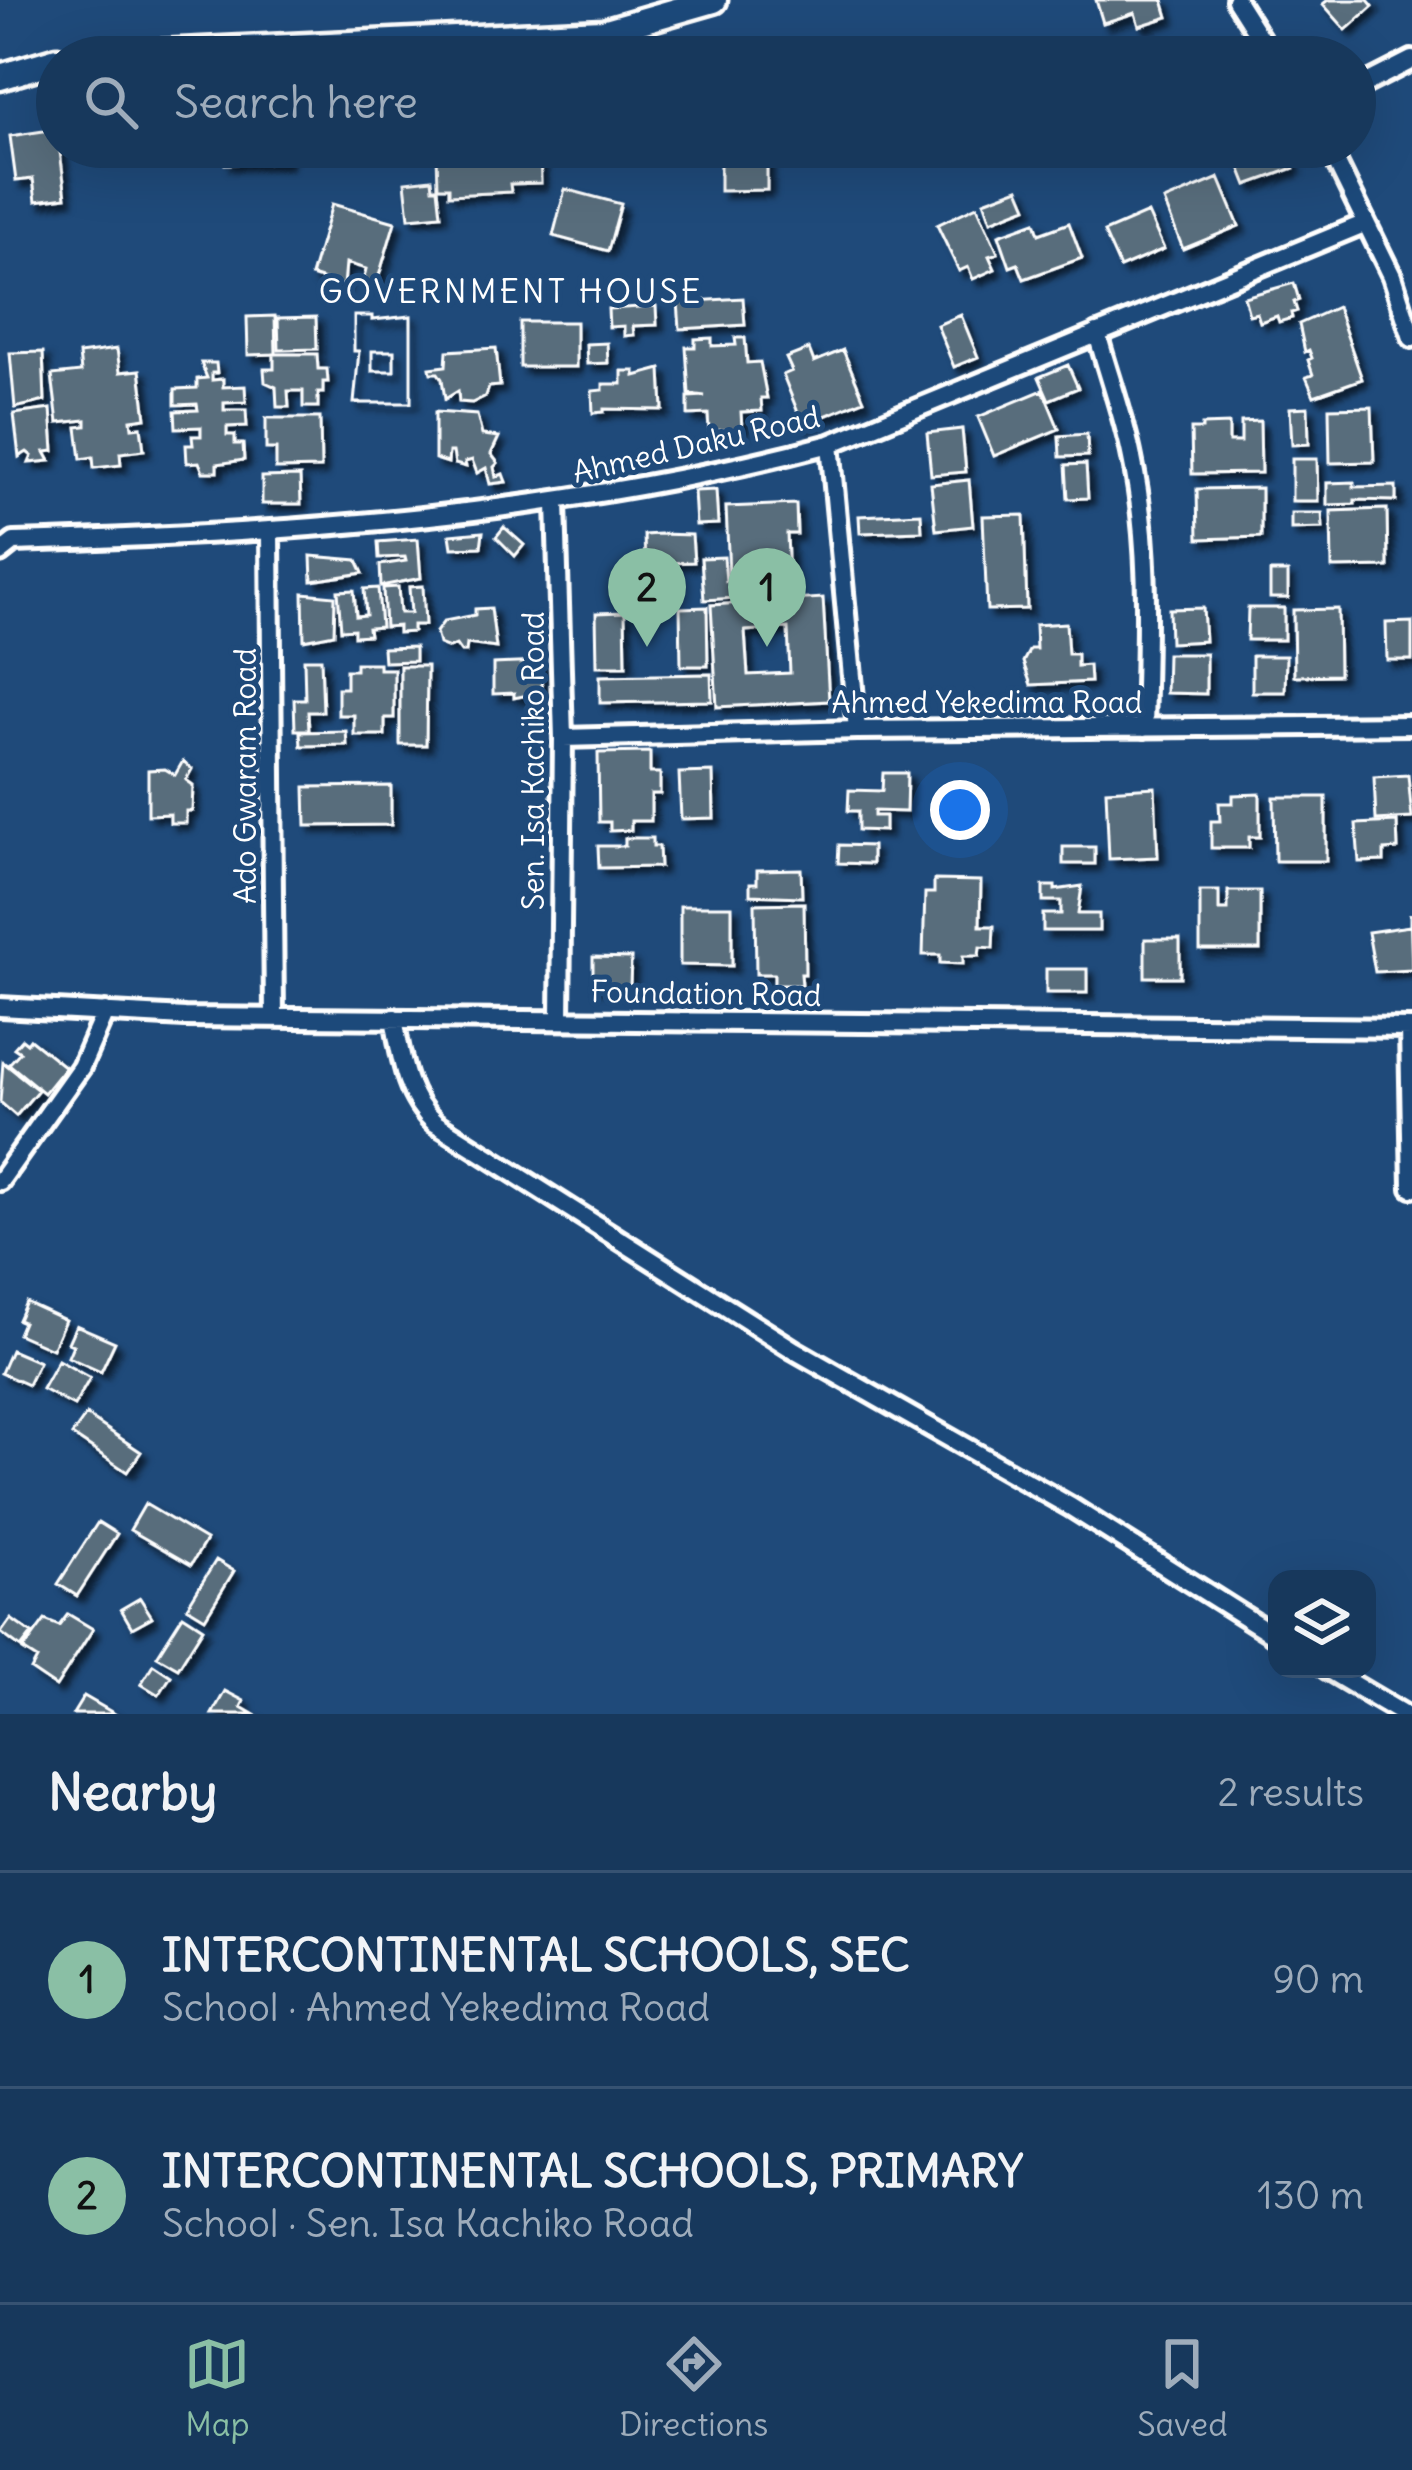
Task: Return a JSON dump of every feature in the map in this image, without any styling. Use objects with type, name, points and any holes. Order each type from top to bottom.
[{"type":"street","points":[[519,36],[603,32],[715,0]]},
{"type":"street","points":[[1236,0],[1259,36]]},
{"type":"street","points":[[1376,78],[1412,60]]},
{"type":"street","points":[[0,76],[36,66]]},
{"type":"street","points":[[1339,168],[1392,276],[1412,338]]},
{"type":"street","name":"Ahmed Daku Road","points":[[0,553],[14,542],[270,533],[556,503],[830,444],[1366,224]]},
{"type":"street","points":[[1096,333],[1132,458],[1142,526],[1147,600],[1144,728]]},
{"type":"street","points":[[830,444],[857,730]]},
{"type":"street","name":"Sen. Isa Kachiko Road","points":[[556,503],[563,738],[560,1018]]},
{"type":"street","name":"Ado Gwaram Road","points":[[270,533],[274,1018]]},
{"type":"street","name":"Ahmed Yekedima Road","points":[[563,738],[1412,724]]},
{"type":"street","name":"Foundation Road","points":[[0,1006],[274,1018],[1410,1028]]},
{"type":"street","points":[[0,1181],[81,1066],[106,1012]]},
{"type":"street","points":[[394,1018],[403,1069],[419,1108],[435,1123],[794,1350],[1071,1507],[1268,1631]]},
{"type":"street","points":[[1410,1028],[1412,1188]]},
{"type":"street","points":[[1338,1678],[1372,1707],[1403,1714]]},
{"type":"building","points":[[1096,0],[1163,0],[1168,17],[1139,26],[1135,13],[1103,23]]},
{"type":"building","points":[[1368,0],[1373,6],[1346,30],[1323,4]]},
{"type":"building","points":[[36,132],[36,168],[62,168],[66,197],[36,201],[33,179],[16,181],[10,136]]},
{"type":"building","points":[[437,168],[541,168],[541,183],[510,184],[511,192],[449,195],[449,187],[438,187]]},
{"type":"building","points":[[720,168],[767,168],[767,190],[720,191]]},
{"type":"building","points":[[1240,168],[1294,168],[1247,185]]},
{"type":"building","points":[[1219,178],[1239,226],[1183,249],[1164,201]]},
{"type":"building","points":[[432,179],[433,188],[438,188],[441,215],[409,218],[405,182]]},
{"type":"building","points":[[1019,188],[1027,207],[991,221],[984,201]]},
{"type":"building","points":[[565,189],[621,204],[608,251],[553,236]]},
{"type":"building","points":[[332,204],[395,222],[376,286],[363,282],[366,269],[346,263],[344,286],[311,276]]},
{"type":"building","points":[[977,206],[998,253],[989,256],[995,269],[973,279],[968,267],[959,271],[937,225]]},
{"type":"building","points":[[1148,213],[1164,249],[1120,268],[1104,232]]},
{"type":"building","points":[[1035,222],[1039,234],[1069,223],[1082,258],[1024,279],[1018,264],[1010,267],[999,235]]},
{"type":"building","points":[[1294,283],[1299,300],[1294,302],[1297,311],[1291,313],[1292,318],[1279,322],[1277,316],[1260,322],[1257,313],[1249,315],[1244,297]]},
{"type":"building","points":[[743,298],[745,325],[680,329],[678,302]]},
{"type":"building","points":[[656,306],[657,325],[633,326],[634,335],[624,336],[624,326],[609,327],[608,309]]},
{"type":"building","points":[[1337,307],[1362,379],[1314,396],[1306,377],[1313,375],[1308,360],[1312,358],[1309,350],[1305,352],[1299,324]]},
{"type":"building","points":[[961,315],[978,357],[954,367],[937,325]]},
{"type":"building","points":[[275,316],[276,354],[248,355],[247,317]]},
{"type":"building","points":[[354,316],[372,316],[372,320],[411,316],[411,403],[354,403],[359,351],[354,351]],"holes":[[[372,351],[394,351],[394,371],[372,371]]]},
{"type":"building","points":[[354,316],[372,316],[372,320],[411,316],[411,403],[354,403],[359,351],[354,351]],"holes":[[[372,351],[394,351],[394,371],[372,371]]]},
{"type":"building","points":[[316,317],[317,349],[279,350],[278,318]]},
{"type":"building","points":[[520,322],[576,322],[576,367],[520,367]]},
{"type":"building","points":[[712,338],[712,346],[736,345],[735,338],[745,338],[747,363],[760,362],[767,398],[761,398],[762,411],[741,412],[742,429],[709,431],[708,414],[688,415],[688,397],[705,396],[689,394],[686,347],[695,347],[695,339]]},
{"type":"building","points":[[607,343],[608,363],[587,364],[586,344]]},
{"type":"building","points":[[496,348],[500,386],[489,387],[486,396],[472,403],[459,402],[458,391],[445,399],[442,379],[430,368],[446,366],[447,351]]},
{"type":"building","points":[[117,349],[120,372],[140,370],[146,418],[131,420],[132,428],[141,427],[144,450],[120,453],[121,465],[94,468],[93,457],[81,459],[77,427],[86,426],[86,420],[58,423],[52,375],[81,372],[79,354]]},
{"type":"building","points":[[809,349],[814,362],[843,350],[864,400],[803,425],[783,375],[792,371],[786,358]]},
{"type":"building","points":[[43,352],[45,401],[15,408],[10,353]]},
{"type":"building","points":[[274,354],[317,354],[318,369],[327,369],[328,382],[323,382],[323,393],[318,393],[318,407],[303,407],[303,391],[288,391],[289,407],[277,407],[276,387],[265,382],[264,369],[274,369]]},
{"type":"building","points":[[201,363],[216,363],[212,380],[223,379],[223,387],[245,386],[246,402],[224,403],[224,410],[246,410],[247,426],[227,427],[227,435],[235,435],[235,444],[243,444],[244,460],[217,464],[217,472],[203,472],[199,462],[187,463],[186,445],[193,445],[192,436],[201,436],[201,427],[176,428],[175,411],[198,410],[197,404],[175,405],[175,389],[197,388],[197,379],[207,378]]},
{"type":"building","points":[[1068,365],[1078,388],[1049,400],[1039,377]]},
{"type":"building","points":[[661,369],[663,410],[593,413],[592,391],[603,390],[603,384],[622,384],[622,371],[635,371],[635,376]]},
{"type":"building","points":[[1043,390],[1059,429],[994,456],[978,417]]},
{"type":"building","points":[[1308,407],[1309,444],[1292,445],[1290,408]]},
{"type":"building","points":[[1372,407],[1374,462],[1330,463],[1329,408]]},
{"type":"building","points":[[51,409],[54,451],[45,452],[50,461],[29,463],[32,456],[27,452],[19,457],[14,414]]},
{"type":"building","points":[[435,412],[477,415],[482,435],[499,437],[491,454],[498,463],[496,477],[503,474],[506,482],[490,484],[486,468],[477,473],[472,460],[465,462],[466,467],[455,464],[453,452],[449,452],[448,463],[435,459]]},
{"type":"building","points":[[266,418],[320,418],[321,468],[276,469],[276,449],[266,449]]},
{"type":"building","points":[[1260,421],[1261,473],[1192,474],[1191,429],[1229,424],[1229,442],[1241,442],[1241,422]]},
{"type":"building","points":[[962,429],[966,472],[931,475],[927,433]]},
{"type":"building","points":[[1087,434],[1088,456],[1060,457],[1059,436]]},
{"type":"building","points":[[1292,459],[1317,459],[1318,501],[1292,501]]},
{"type":"building","points":[[1086,464],[1088,498],[1068,499],[1066,465]]},
{"type":"building","points":[[300,476],[301,504],[262,504],[262,477]]},
{"type":"building","points":[[969,480],[973,526],[936,530],[931,484]]},
{"type":"building","points":[[1354,482],[1354,487],[1396,486],[1396,501],[1327,505],[1327,483]]},
{"type":"building","points":[[1261,488],[1261,537],[1198,539],[1197,489]]},
{"type":"building","points":[[716,490],[718,524],[696,525],[694,491]]},
{"type":"building","points":[[796,504],[797,534],[787,534],[789,581],[744,583],[743,574],[729,574],[726,507]]},
{"type":"building","points":[[1387,509],[1388,567],[1332,568],[1331,511]]},
{"type":"building","points":[[921,513],[922,531],[860,533],[859,516]]},
{"type":"building","points":[[1291,513],[1322,513],[1323,528],[1291,529]]},
{"type":"building","points":[[1024,515],[1027,609],[987,610],[983,516]]},
{"type":"building","points":[[504,527],[524,545],[515,556],[496,537]]},
{"type":"building","points":[[483,532],[481,547],[452,548],[450,535]]},
{"type":"building","points":[[644,535],[692,535],[694,562],[645,564]]},
{"type":"building","points":[[418,539],[421,578],[381,586],[380,565],[406,561],[405,557],[379,558],[378,542]]},
{"type":"building","points":[[311,556],[357,560],[363,573],[312,581]]},
{"type":"building","points":[[724,557],[726,581],[734,581],[735,598],[704,600],[701,558]]},
{"type":"building","points":[[1270,572],[1288,572],[1288,598],[1270,598]]},
{"type":"building","points":[[423,586],[425,625],[398,633],[398,626],[385,627],[383,588],[398,587],[400,613],[411,613],[409,587]]},
{"type":"building","points":[[378,588],[381,627],[368,628],[369,635],[354,636],[354,629],[341,630],[338,591],[354,590],[356,616],[366,615],[364,589]]},
{"type":"building","points":[[303,593],[335,596],[334,634],[304,640]]},
{"type":"building","points":[[823,598],[829,701],[717,707],[711,605]],"holes":[[[788,628],[790,673],[748,675],[745,631]]]},
{"type":"building","points":[[707,607],[708,666],[681,666],[680,608]]},
{"type":"building","points":[[491,608],[496,648],[467,644],[466,652],[461,652],[456,645],[439,644],[436,632],[444,621]]},
{"type":"building","points":[[1203,608],[1205,641],[1170,643],[1169,609]]},
{"type":"building","points":[[1248,608],[1284,608],[1284,640],[1247,640]]},
{"type":"building","points":[[1338,609],[1339,675],[1294,676],[1293,610]]},
{"type":"building","points":[[625,612],[626,666],[597,666],[596,613]]},
{"type":"building","points":[[1412,622],[1412,660],[1387,660],[1386,623]]},
{"type":"building","points":[[1066,623],[1068,654],[1077,654],[1077,666],[1089,665],[1090,682],[1031,685],[1023,662],[1030,649],[1036,649],[1035,625]]},
{"type":"building","points":[[415,647],[415,661],[384,662],[383,648]]},
{"type":"building","points":[[1167,654],[1206,654],[1206,694],[1166,693]]},
{"type":"building","points":[[1252,656],[1286,656],[1285,692],[1252,692]]},
{"type":"building","points":[[304,659],[321,659],[323,712],[308,712],[309,730],[295,730],[294,699],[305,699]]},
{"type":"building","points":[[541,662],[542,692],[514,698],[514,693],[493,694],[493,664]]},
{"type":"building","points":[[356,663],[394,669],[394,718],[385,718],[385,735],[354,735],[354,715],[338,715],[338,688],[346,688],[346,670],[356,670]]},
{"type":"building","points":[[400,666],[427,666],[426,745],[400,745]]},
{"type":"building","points":[[711,674],[712,701],[600,703],[600,676]]},
{"type":"building","points":[[346,731],[347,745],[301,746],[300,732]]},
{"type":"building","points":[[650,752],[650,773],[660,773],[660,794],[651,794],[651,821],[631,821],[631,830],[610,831],[610,822],[599,822],[598,753]]},
{"type":"building","points":[[183,761],[192,769],[186,780],[193,785],[192,811],[186,811],[186,823],[170,823],[170,814],[148,815],[148,770],[165,769],[175,775]]},
{"type":"building","points":[[713,772],[714,818],[681,819],[679,773]]},
{"type":"building","points":[[883,773],[907,773],[906,812],[874,811],[874,816],[885,816],[885,831],[858,830],[858,811],[848,811],[849,790],[882,791]]},
{"type":"building","points":[[1408,775],[1412,818],[1376,820],[1374,777]]},
{"type":"building","points":[[391,786],[391,825],[306,826],[305,787]]},
{"type":"building","points":[[1155,787],[1158,857],[1109,859],[1106,790]]},
{"type":"building","points":[[1260,794],[1260,837],[1249,837],[1249,848],[1211,848],[1211,821],[1220,821],[1219,803],[1233,803],[1233,795]]},
{"type":"building","points":[[1274,797],[1326,797],[1326,861],[1275,861]]},
{"type":"building","points":[[1397,822],[1398,849],[1384,850],[1384,861],[1359,862],[1356,824]]},
{"type":"building","points":[[625,838],[653,838],[653,846],[659,846],[660,867],[599,868],[598,846],[625,846]]},
{"type":"building","points":[[839,845],[872,846],[872,864],[838,863]]},
{"type":"building","points":[[1063,847],[1095,847],[1095,864],[1063,864]]},
{"type":"building","points":[[801,869],[802,897],[750,895],[757,870]]},
{"type":"building","points":[[934,880],[981,881],[980,926],[994,926],[993,948],[980,947],[979,956],[963,956],[963,964],[940,963],[940,955],[923,955],[925,893],[934,893]]},
{"type":"building","points":[[1043,886],[1055,886],[1055,890],[1082,886],[1078,914],[1099,914],[1099,931],[1043,931],[1043,914],[1061,914],[1061,901],[1043,901]]},
{"type":"building","points":[[1200,891],[1219,891],[1219,910],[1228,910],[1228,891],[1260,891],[1260,950],[1200,950]]},
{"type":"building","points":[[804,903],[802,985],[774,985],[774,974],[756,974],[755,904]]},
{"type":"building","points":[[680,906],[732,906],[732,966],[680,965]]},
{"type":"building","points":[[1410,913],[1412,970],[1375,972],[1368,932],[1410,926]]},
{"type":"building","points":[[1145,939],[1180,939],[1180,977],[1145,977]]},
{"type":"building","points":[[593,957],[631,958],[630,986],[593,986]]},
{"type":"building","points":[[1046,969],[1087,969],[1087,993],[1046,993]]},
{"type":"building","points":[[22,1039],[27,1043],[30,1039],[65,1067],[44,1093],[9,1064],[20,1052],[14,1048]]},
{"type":"building","points":[[3,1062],[38,1090],[16,1116],[0,1102]]},
{"type":"building","points":[[26,1302],[65,1320],[52,1349],[18,1334]]},
{"type":"building","points":[[76,1325],[115,1342],[101,1372],[68,1357]]},
{"type":"building","points":[[11,1350],[39,1362],[28,1385],[1,1373]]},
{"type":"building","points":[[58,1360],[90,1378],[74,1406],[42,1389]]},
{"type":"building","points":[[86,1415],[141,1452],[127,1472],[72,1435]]},
{"type":"building","points":[[145,1504],[206,1540],[191,1565],[130,1530]]},
{"type":"building","points":[[98,1522],[117,1534],[77,1596],[58,1584]]},
{"type":"building","points":[[216,1560],[234,1571],[205,1618],[187,1607]]},
{"type":"building","points":[[140,1598],[152,1617],[132,1628],[121,1609]]},
{"type":"building","points":[[68,1614],[93,1629],[56,1687],[31,1670],[37,1659],[23,1650],[45,1620],[59,1626]]},
{"type":"building","points":[[183,1615],[203,1628],[178,1668],[157,1656]]},
{"type":"building","points":[[11,1619],[32,1634],[21,1648],[1,1633]]},
{"type":"building","points":[[153,1664],[171,1676],[159,1695],[141,1684]]},
{"type":"building","points":[[225,1691],[244,1701],[241,1707],[253,1714],[212,1714]]},
{"type":"building","points":[[84,1696],[115,1714],[73,1714]]},
{"type":"place","name":"INTERCONTINENTAL SCHOOLS, PRIMARY","points":[[647,647]]},
{"type":"place","name":"INTERCONTINENTAL SCHOOLS, SEC","points":[[767,647]]},
{"type":"district","name":"GOVERNMENT HOUSE","points":[[511,291]]}]
